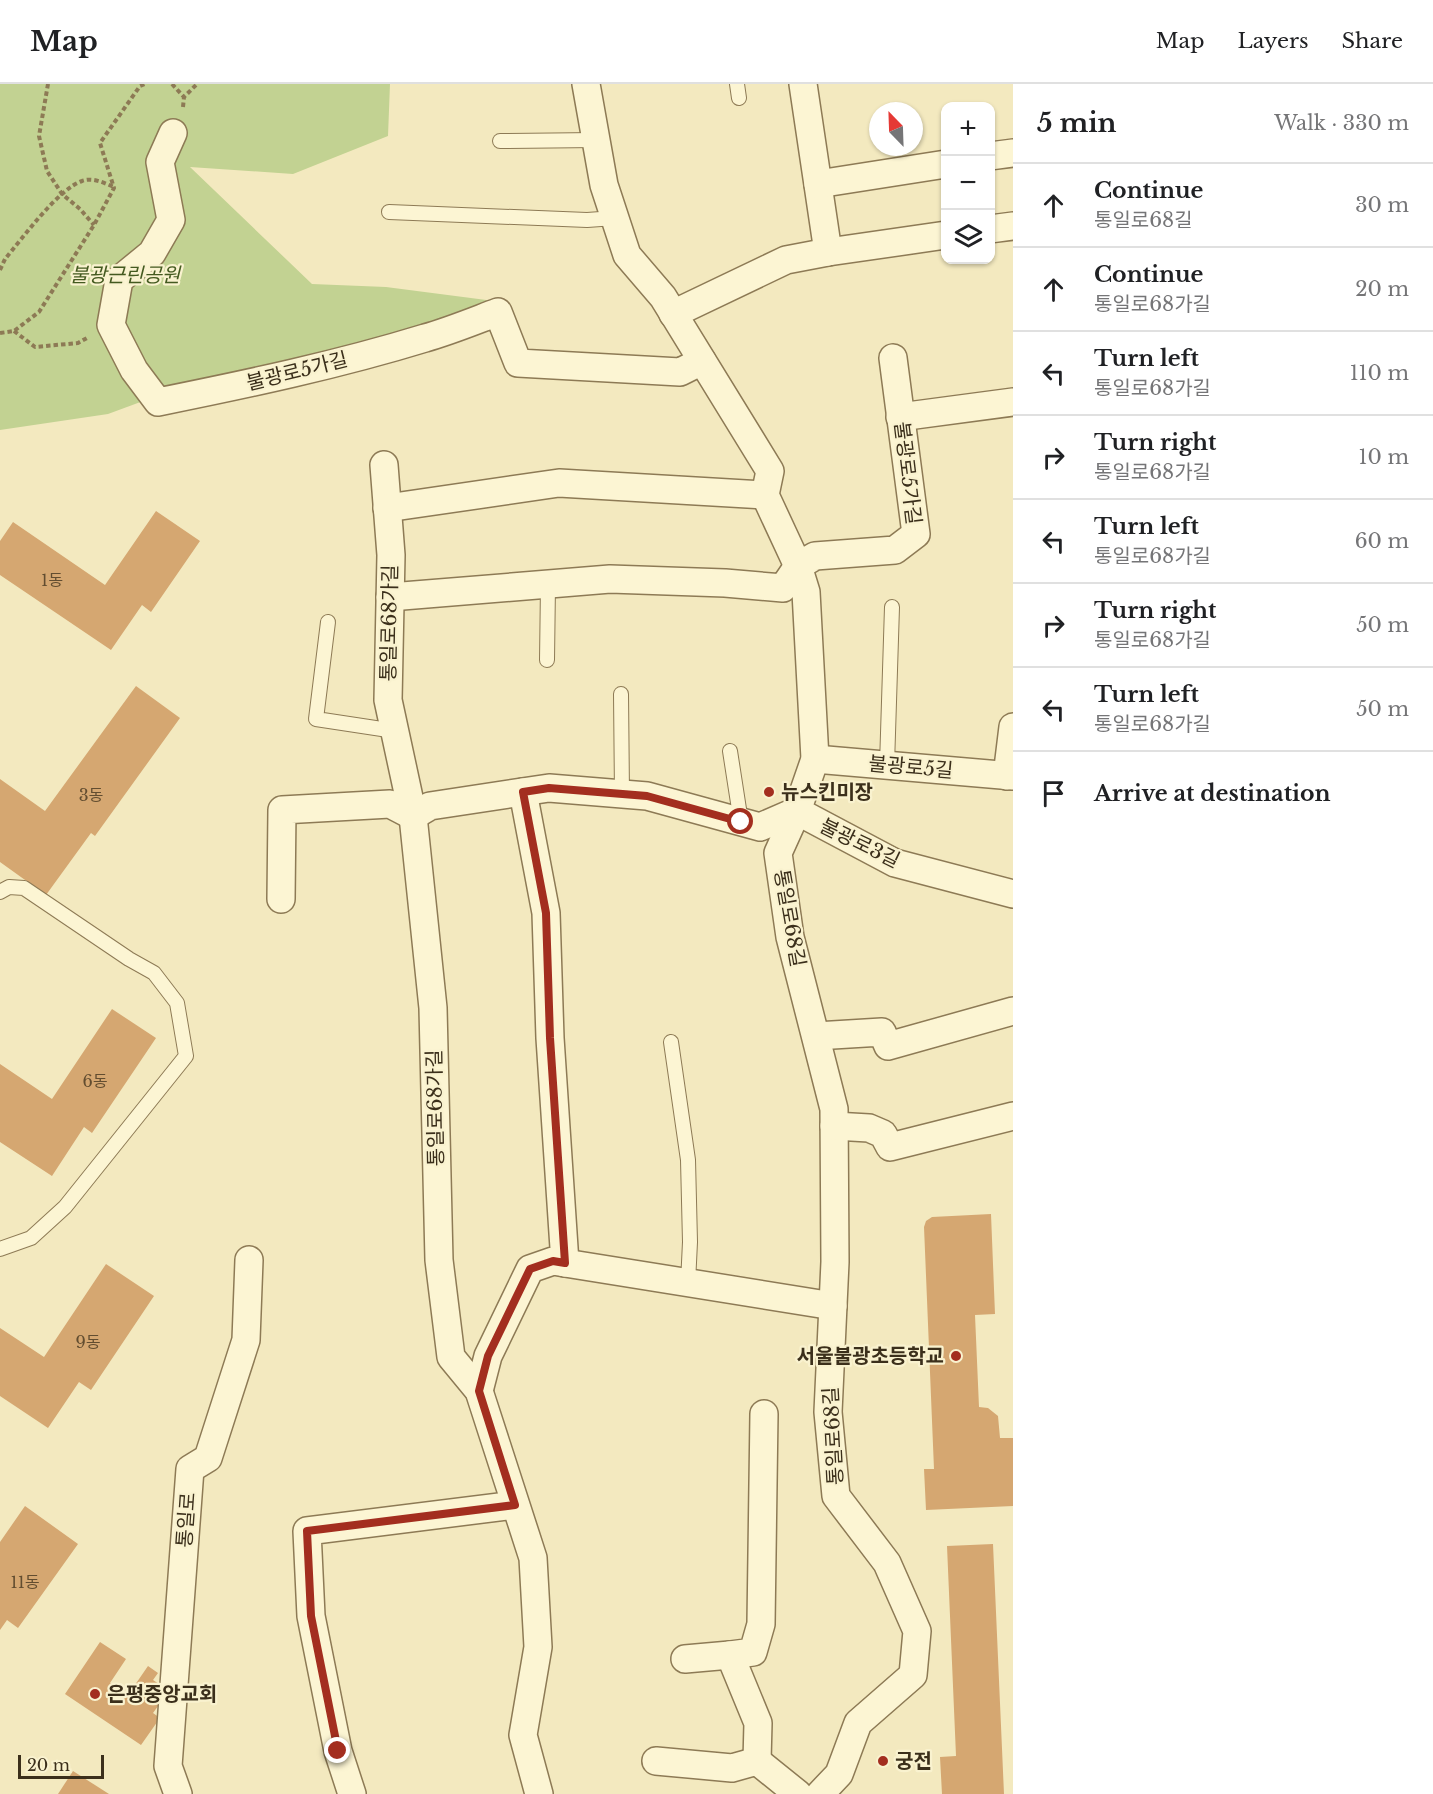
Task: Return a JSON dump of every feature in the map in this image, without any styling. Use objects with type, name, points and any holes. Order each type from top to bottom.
[{"type":"street","points":[[586,84],[604,185],[627,255],[663,297],[770,471],[765,495],[798,566],[806,592],[815,759]]},
{"type":"street","points":[[803,84],[828,252]]},
{"type":"street","points":[[111,325],[119,280],[152,253],[171,220],[160,162],[173,133]]},
{"type":"street","points":[[995,155],[1013,153]]},
{"type":"street","points":[[818,184],[941,165]]},
{"type":"street","points":[[995,228],[1013,225]]},
{"type":"street","points":[[673,314],[786,260],[941,236]]},
{"type":"street","name":"불광로5가길","points":[[111,325],[134,370],[158,402],[252,383],[356,357],[426,338],[498,312],[518,363],[680,372],[702,362]]},
{"type":"street","name":"불광로5가길","points":[[390,597],[610,579],[725,583],[783,588],[798,566],[815,556],[895,550],[916,534],[893,358]]},
{"type":"street","points":[[900,417],[1013,402]]},
{"type":"street","name":"통일로68가길","points":[[384,465],[391,555],[388,700],[414,816],[433,1008],[439,1260],[452,1357],[479,1391],[533,1558],[538,1647],[523,1735],[539,1794]]},
{"type":"street","points":[[387,508],[559,483],[765,495]]},
{"type":"street","name":"불광로5길","points":[[815,759],[1010,776],[1013,727]]},
{"type":"street","name":"불광로3길","points":[[815,759],[797,812],[895,863],[1013,894]]},
{"type":"street","points":[[281,899],[282,810],[390,804],[414,816],[430,806],[549,788],[647,796],[760,827],[797,812]]},
{"type":"street","points":[[523,792],[546,913],[550,1038],[565,1263]]},
{"type":"street","name":"통일로68길","points":[[797,812],[778,853],[790,937],[834,1109],[835,1262],[828,1412],[836,1496],[887,1563],[917,1631],[913,1675],[858,1723],[839,1774],[820,1794]]},
{"type":"street","points":[[816,1036],[882,1032],[888,1046],[1013,1011]]},
{"type":"street","points":[[834,1126],[869,1128],[883,1134],[890,1147],[1013,1116]]},
{"type":"street","name":"통일로","points":[[178,1794],[168,1766],[190,1469],[208,1458],[246,1340],[249,1260]]},
{"type":"street","points":[[479,1391],[488,1356],[530,1269],[553,1261],[833,1306]]},
{"type":"street","points":[[685,1659],[753,1652],[761,1624],[764,1414]]},
{"type":"street","points":[[352,1794],[338,1751],[311,1616],[307,1531],[515,1505]]},
{"type":"street","points":[[730,1654],[758,1723],[757,1761]]},
{"type":"street","points":[[656,1761],[732,1768],[757,1761]]},
{"type":"street","points":[[757,1761],[798,1794]]},
{"type":"lane","points":[[500,141],[596,140]]},
{"type":"lane","points":[[389,212],[587,220],[615,218]]},
{"type":"lane","points":[[547,660],[548,585]]},
{"type":"lane","points":[[887,765],[892,607]]},
{"type":"lane","points":[[328,622],[316,719],[395,731]]},
{"type":"lane","points":[[621,694],[622,794]]},
{"type":"lane","points":[[730,751],[741,822]]},
{"type":"lane","points":[[0,892],[9,887],[24,888],[129,959],[154,973],[177,1004],[186,1056],[65,1207],[31,1238],[0,1249]]},
{"type":"lane","points":[[671,1042],[688,1160],[690,1242],[688,1283]]},
{"type":"path","points":[[48,84],[39,136],[47,171],[62,194],[94,225]]},
{"type":"path","points":[[0,333],[14,331],[39,312],[94,225],[114,188],[100,142],[140,86],[145,84]]},
{"type":"path","points":[[172,84],[184,97],[197,84]]},
{"type":"path","points":[[0,270],[5,259],[62,194],[82,181],[97,180],[114,188]]},
{"type":"path","points":[[14,331],[35,347],[78,343],[111,325]]},
{"type":"green space","name":"불광근린공원","points":[[0,84],[390,84],[388,136],[293,174],[190,167],[312,284],[386,287],[494,301],[360,346],[192,383],[108,414],[0,430]]},
{"type":"building","points":[[156,511],[200,541],[151,612],[142,605],[111,650],[0,575],[0,541],[13,522],[105,585]]},
{"type":"building","points":[[136,686],[180,718],[95,836],[91,833],[46,895],[0,862],[0,779],[45,811]]},
{"type":"building","points":[[112,1009],[156,1038],[92,1133],[84,1127],[52,1176],[0,1142],[0,1064],[52,1099]]},
{"type":"building","points":[[991,1214],[995,1314],[975,1315],[979,1407],[988,1408],[998,1416],[1000,1438],[1013,1438],[1013,1506],[926,1510],[924,1469],[934,1469],[924,1227],[926,1221],[932,1217]]},
{"type":"building","points":[[106,1264],[154,1296],[91,1390],[79,1382],[48,1428],[0,1396],[0,1328],[44,1357]]},
{"type":"building","points":[[25,1506],[78,1544],[18,1628],[7,1620],[0,1630],[0,1542]]},
{"type":"building","points":[[993,1544],[1004,1794],[942,1794],[940,1757],[956,1756],[947,1546]]},
{"type":"building","name":"은평중앙교회","points":[[100,1642],[126,1659],[110,1683],[128,1695],[148,1666],[158,1673],[153,1680],[162,1686],[157,1693],[164,1698],[153,1713],[160,1718],[141,1745],[65,1694]]},
{"type":"building","points":[[73,1771],[109,1794],[58,1794]]},
{"type":"place","name":"뉴스킨미장","points":[[769,792]]},
{"type":"place","name":"서울불광초등학교","points":[[956,1356]]},
{"type":"place","name":"은평중앙교회","points":[[95,1694]]},
{"type":"place","name":"궁전","points":[[883,1761]]},
{"type":"route","points":[[338,1751],[311,1616],[307,1531],[515,1505],[479,1391],[488,1356],[530,1269],[553,1261],[565,1263],[550,1038],[546,913],[523,792],[549,788],[647,796],[741,822]]}]
